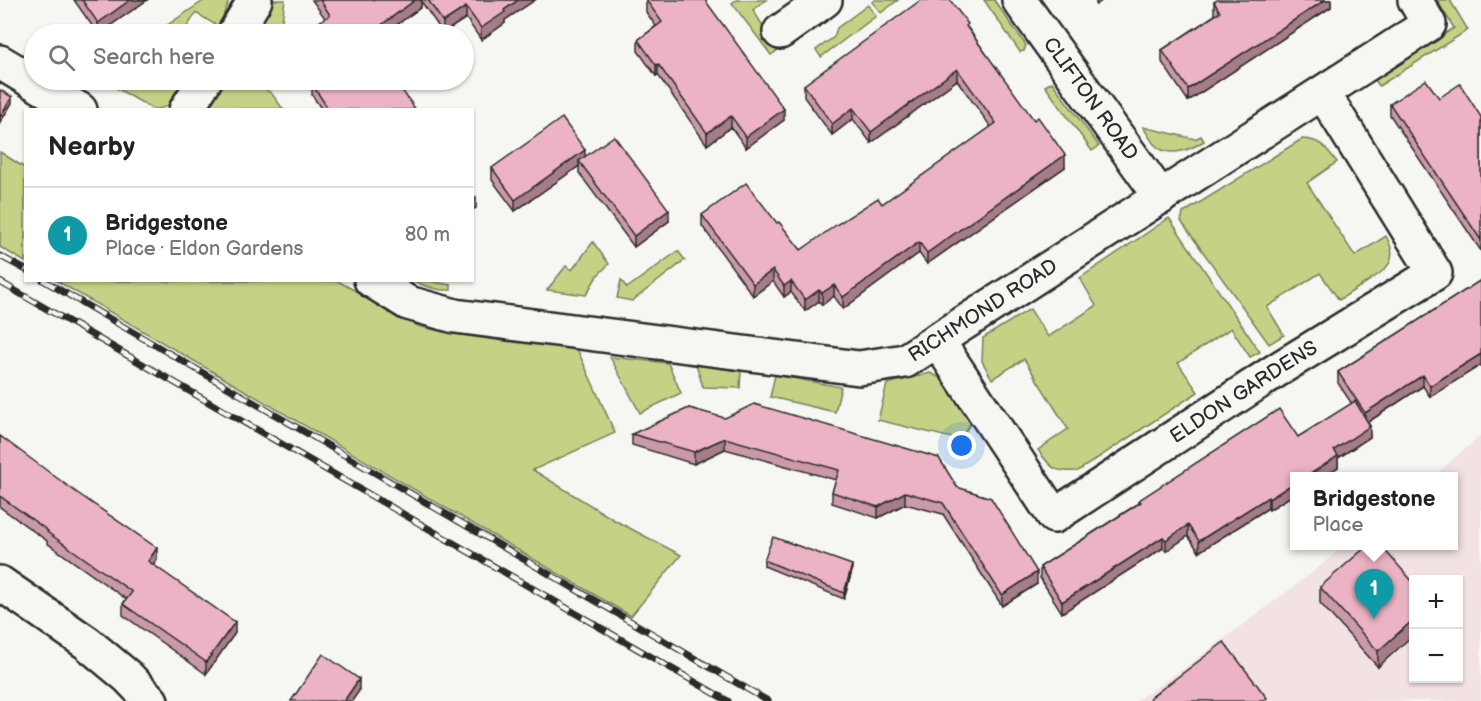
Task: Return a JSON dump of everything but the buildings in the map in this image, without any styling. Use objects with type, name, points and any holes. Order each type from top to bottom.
[{"type":"street","points":[[240,24],[255,0]]},
{"type":"street","points":[[780,32],[825,0]]},
{"type":"street","name":"CLIFTON ROAD","points":[[1019,0],[1161,197]]},
{"type":"street","name":"RICHMOND ROAD","points":[[374,282],[408,303],[454,316],[859,368],[905,361],[1323,93],[1422,12]]},
{"type":"street","points":[[0,62],[24,76]]},
{"type":"street","points":[[47,90],[77,108]]},
{"type":"street","points":[[187,108],[199,90]]},
{"type":"street","name":"ELDON GARDENS","points":[[938,340],[1054,516],[1280,368],[1435,273],[1323,93]]},
{"type":"street","points":[[0,583],[87,643],[128,676],[151,701]]},
{"type":"shaded area","points":[[1481,435],[1481,701],[1135,701],[1182,670],[1339,550],[1458,550],[1458,472],[1439,472]]},
{"type":"green space","points":[[205,0],[227,0],[220,24],[214,24],[196,13],[189,24],[169,24]]},
{"type":"green space","points":[[271,0],[285,0],[281,24],[256,24]]},
{"type":"green space","points":[[736,0],[766,0],[753,10],[778,50],[771,55],[732,3]]},
{"type":"green space","points":[[898,0],[881,13],[872,2]]},
{"type":"green space","points":[[984,0],[994,0],[1026,45],[1024,51],[1020,52]]},
{"type":"green space","points":[[1437,0],[1450,0],[1468,30],[1379,86],[1374,79],[1454,28]]},
{"type":"green space","points":[[868,5],[876,16],[821,57],[816,50],[834,37],[837,28]]},
{"type":"green space","points":[[1052,82],[1099,146],[1092,151],[1045,86]]},
{"type":"green space","points":[[120,90],[180,90],[165,107],[151,108]]},
{"type":"green space","points":[[218,90],[266,90],[282,108],[208,108]]},
{"type":"green space","points":[[1143,127],[1195,139],[1201,136],[1204,141],[1179,152],[1165,151],[1154,144]]},
{"type":"green space","points":[[1302,139],[1322,145],[1337,162],[1307,183],[1355,256],[1386,236],[1392,252],[1389,264],[1380,273],[1339,300],[1320,273],[1267,307],[1284,335],[1269,344],[1181,221],[1183,213]]},
{"type":"green space","points":[[0,152],[24,167],[24,261],[0,247]]},
{"type":"green space","points":[[1169,218],[1260,352],[1250,357],[1231,328],[1178,363],[1198,392],[1078,471],[1059,470],[1051,466],[1038,450],[1068,429],[1024,359],[992,379],[982,361],[983,338],[1030,309],[1048,337],[1096,306],[1080,278]]},
{"type":"green space","points":[[593,242],[609,264],[597,276],[586,295],[547,290],[566,266],[572,270]]},
{"type":"green space","points":[[678,251],[685,260],[632,301],[617,298],[621,280],[627,288]]},
{"type":"green space","points":[[59,282],[340,282],[418,326],[443,332],[577,349],[615,433],[533,470],[616,521],[681,555],[631,616]]},
{"type":"green space","points":[[416,282],[451,285],[451,290],[436,289]]},
{"type":"green space","points":[[610,357],[668,363],[681,393],[640,413]]},
{"type":"green space","points":[[696,364],[741,370],[740,388],[703,387]]},
{"type":"green space","points":[[930,373],[944,380],[972,421],[960,440],[878,420],[887,384]]},
{"type":"green space","points":[[775,375],[841,387],[835,412],[770,397]]},
{"type":"railway","points":[[0,256],[24,269]]},
{"type":"railway","points":[[0,282],[728,701]]},
{"type":"railway","points":[[46,282],[768,701]]},
{"type":"place","name":"Bridgestone","points":[[1374,619]]}]
